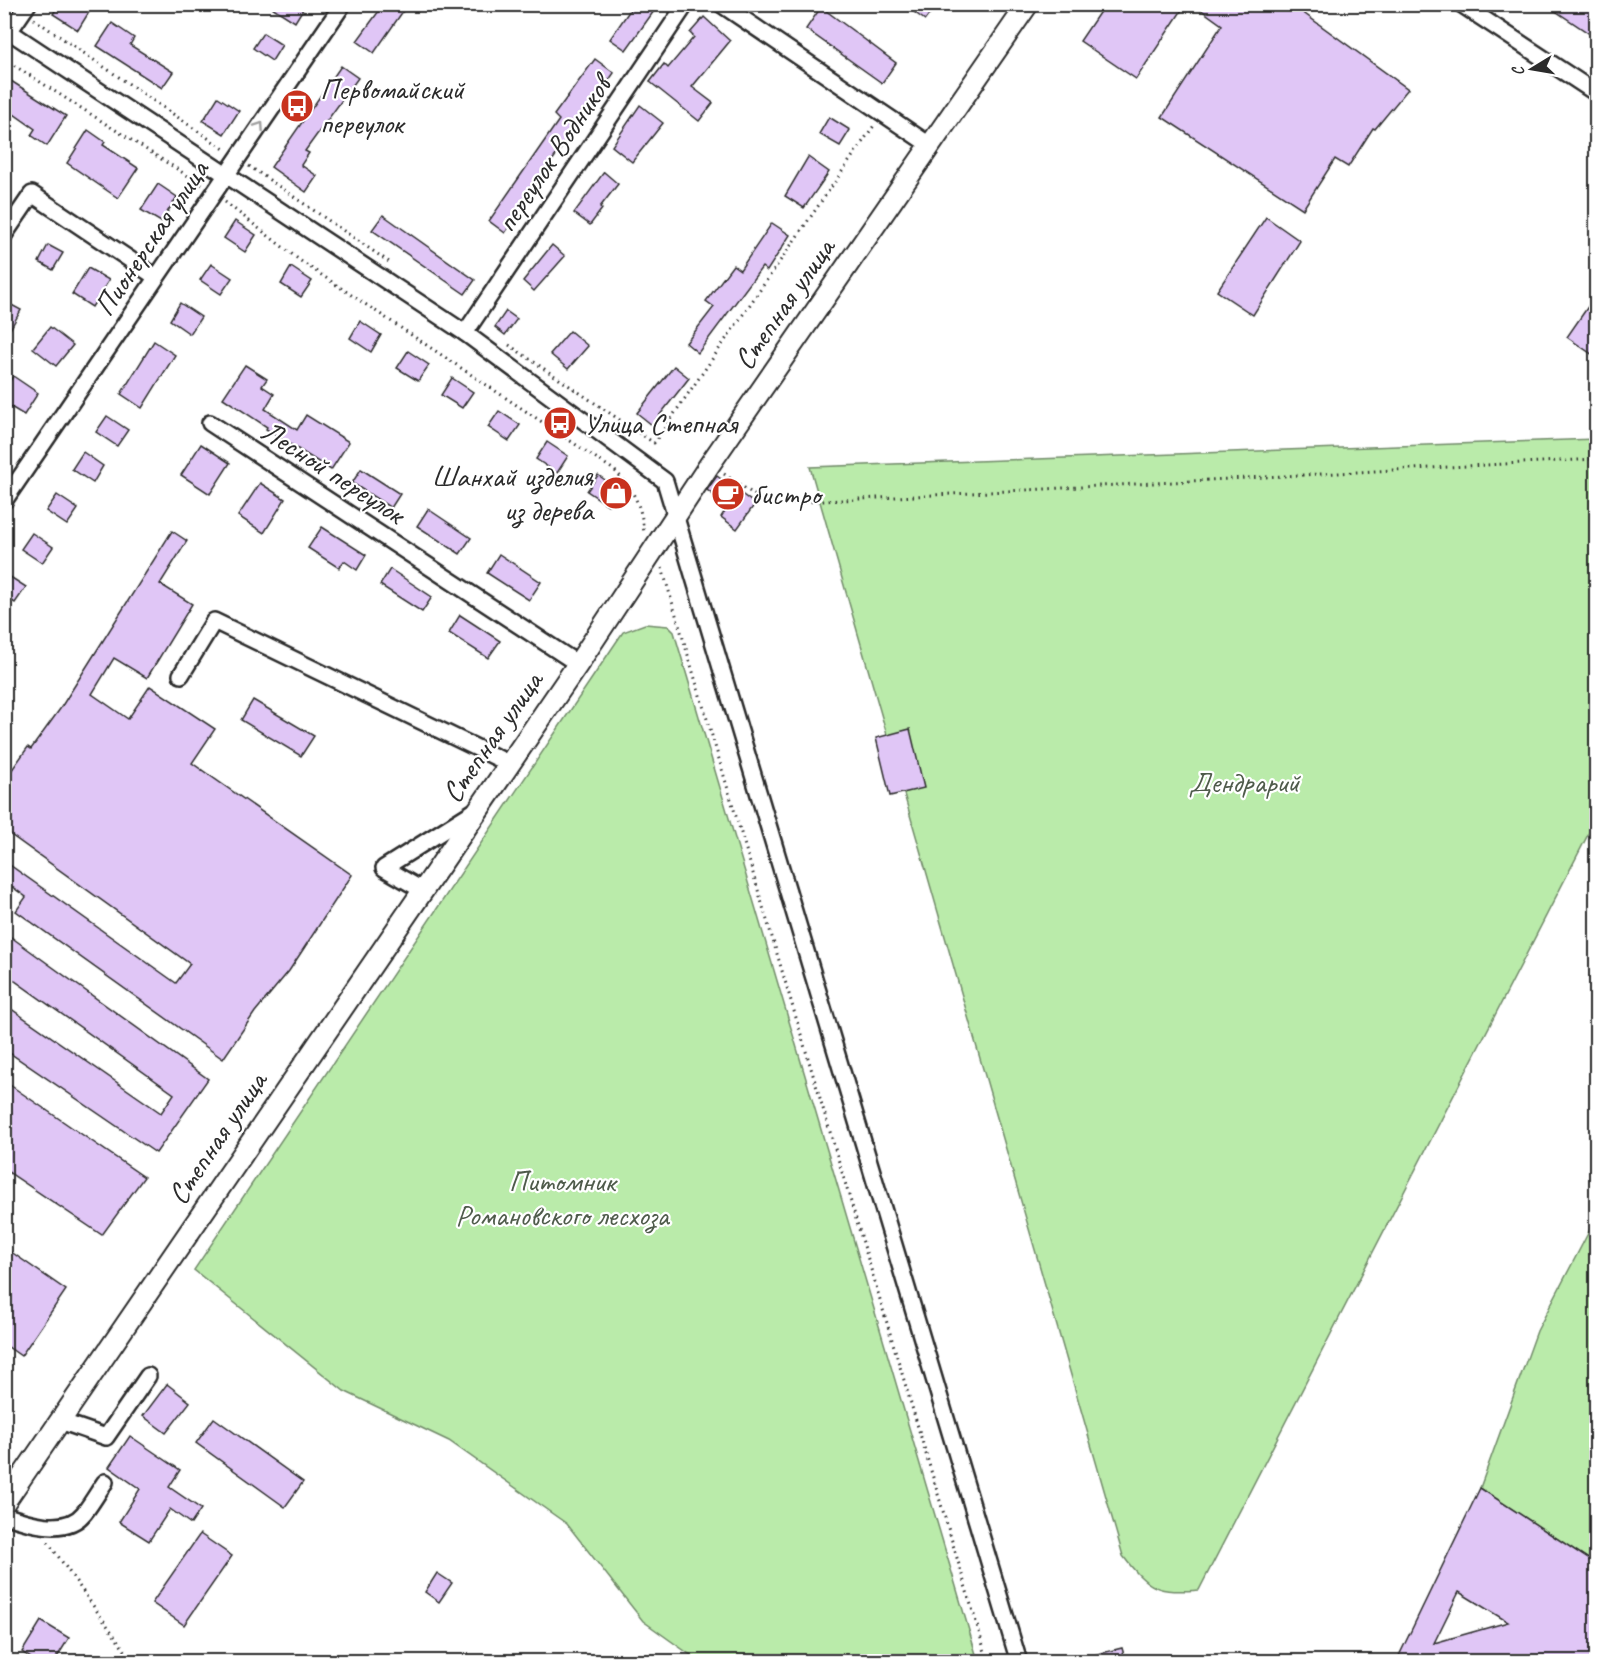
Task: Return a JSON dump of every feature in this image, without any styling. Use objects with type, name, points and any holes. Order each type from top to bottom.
[{"type":"main road","name":"Степная улица","points":[[4,1503],[578,664],[710,464],[1028,4]]},
{"type":"street","name":"Пионерская улица","points":[[4,501],[156,278],[210,191],[228,174],[343,4]]},
{"type":"street","name":"переулок Водников","points":[[465,333],[686,4]]},
{"type":"street","points":[[721,4],[931,146]]},
{"type":"street","points":[[1468,7],[1596,93]]},
{"type":"street","points":[[25,8],[6,33],[228,174],[465,333],[665,481],[1019,1662]]},
{"type":"street","points":[[4,235],[32,194],[156,278]]},
{"type":"street","name":"Лесной переулок","points":[[210,423],[578,664]]},
{"type":"street","points":[[181,675],[214,621],[510,764]]},
{"type":"street","points":[[422,890],[384,868],[481,806]]},
{"type":"street","points":[[60,1421],[106,1437],[148,1376]]},
{"type":"street","points":[[4,1515],[35,1525],[69,1523],[83,1515],[105,1482]]},
{"type":"path","points":[[25,8],[238,159],[395,266]]},
{"type":"path","points":[[4,59],[210,191],[302,262],[614,470],[628,483],[641,509],[644,540],[666,575],[988,1662]]},
{"type":"path","points":[[501,339],[654,443],[883,113]]},
{"type":"path","points":[[549,427],[574,389]]},
{"type":"path","points":[[710,464],[768,504],[1596,459]]},
{"type":"path","points":[[35,1525],[134,1662]]},
{"type":"green space","name":"Дендрарий","points":[[1596,439],[1596,819],[1199,1590],[1173,1591],[1155,1587],[1140,1576],[1123,1556],[810,467]]},
{"type":"green space","name":"Питомник Романовского лесхоза","points":[[645,624],[668,626],[674,632],[978,1661],[699,1661],[643,1621],[567,1524],[449,1441],[344,1391],[194,1270],[623,632]]},
{"type":"green space","points":[[1596,1218],[1596,1564],[1480,1488],[1537,1331]]},
{"type":"building","points":[[59,4],[94,4],[78,30],[53,14]]},
{"type":"building","points":[[267,4],[306,4],[295,22]]},
{"type":"building","points":[[384,4],[408,4],[374,53],[357,41]]},
{"type":"building","points":[[634,4],[659,4],[626,50],[610,39]]},
{"type":"building","points":[[903,4],[937,4],[925,20]]},
{"type":"building","points":[[1105,4],[1186,4],[1136,79],[1080,41]]},
{"type":"building","points":[[1193,4],[1291,4],[1408,89],[1375,129],[1373,128],[1348,167],[1335,159],[1303,209],[1162,117],[1222,25]]},
{"type":"building","points":[[1545,4],[1591,4],[1596,8],[1596,38]]},
{"type":"building","points":[[821,7],[896,63],[882,83],[806,29]]},
{"type":"building","points":[[704,17],[730,41],[692,87],[713,103],[699,121],[650,82],[664,64],[668,68],[694,37],[690,33]]},
{"type":"building","points":[[112,23],[134,38],[130,45],[173,72],[162,88],[97,46]]},
{"type":"building","points":[[263,33],[282,45],[272,61],[253,48]]},
{"type":"building","points":[[595,59],[614,73],[528,195],[530,197],[505,233],[489,221],[559,120],[554,115]]},
{"type":"building","points":[[341,66],[358,78],[305,151],[309,153],[301,165],[317,176],[306,192],[271,167]]},
{"type":"building","points":[[11,81],[66,116],[47,146],[31,135],[35,129],[4,107],[4,91]]},
{"type":"building","points":[[218,97],[239,111],[224,134],[203,121]]},
{"type":"building","points":[[640,105],[663,123],[632,162],[612,146]]},
{"type":"building","points":[[829,117],[850,130],[840,146],[819,134]]},
{"type":"building","points":[[88,130],[105,142],[103,145],[138,168],[118,198],[67,163]]},
{"type":"building","points":[[808,157],[829,172],[804,208],[785,196]]},
{"type":"building","points":[[604,172],[618,184],[600,207],[602,209],[590,225],[574,213]]},
{"type":"building","points":[[158,184],[177,197],[161,222],[141,210]]},
{"type":"building","points":[[383,215],[475,280],[465,294],[372,230]]},
{"type":"building","points":[[1266,217],[1300,241],[1253,315],[1217,291]]},
{"type":"building","points":[[235,221],[256,235],[245,252],[224,238]]},
{"type":"building","points":[[772,223],[790,235],[767,271],[762,267],[698,353],[686,343],[714,307],[706,301],[733,265],[740,270]]},
{"type":"building","points":[[48,245],[63,253],[53,270],[39,262]]},
{"type":"building","points":[[552,245],[565,256],[534,291],[523,281]]},
{"type":"building","points":[[211,264],[232,278],[221,294],[200,280]]},
{"type":"building","points":[[291,267],[312,281],[301,297],[281,284]]},
{"type":"building","points":[[88,268],[109,280],[92,307],[72,294]]},
{"type":"building","points":[[1596,295],[1596,357],[1567,337]]},
{"type":"building","points":[[4,301],[21,310],[4,340]]},
{"type":"building","points":[[180,303],[201,317],[190,334],[170,320]]},
{"type":"building","points":[[506,311],[517,319],[505,335],[495,327]]},
{"type":"building","points":[[360,321],[381,335],[371,352],[350,338]]},
{"type":"building","points":[[50,327],[73,345],[56,366],[33,348]]},
{"type":"building","points":[[570,331],[588,346],[568,369],[550,354]]},
{"type":"building","points":[[154,341],[175,355],[142,408],[121,394]]},
{"type":"building","points":[[408,351],[429,365],[418,381],[397,368]]},
{"type":"building","points":[[245,365],[267,379],[262,386],[274,394],[265,409],[297,430],[306,415],[349,442],[331,470],[266,429],[267,427],[223,398]]},
{"type":"building","points":[[674,366],[689,378],[652,425],[637,413]]},
{"type":"building","points":[[13,376],[38,393],[24,415],[4,403],[4,390]]},
{"type":"building","points":[[452,378],[473,392],[462,408],[441,395]]},
{"type":"building","points":[[499,411],[520,425],[509,441],[488,427]]},
{"type":"building","points":[[107,416],[128,430],[117,446],[96,432]]},
{"type":"building","points":[[547,442],[568,456],[557,473],[536,459]]},
{"type":"building","points":[[201,444],[230,463],[210,494],[181,475]]},
{"type":"building","points":[[83,452],[103,466],[93,483],[72,469]]},
{"type":"building","points":[[361,469],[400,494],[391,508],[352,483]]},
{"type":"building","points":[[598,475],[618,489],[608,505],[587,491]]},
{"type":"building","name":"бистро","points":[[717,476],[755,504],[737,529],[721,517],[728,506],[707,490]]},
{"type":"building","points":[[260,483],[285,499],[264,533],[238,516]]},
{"type":"building","points":[[57,495],[78,509],[67,525],[46,511]]},
{"type":"building","points":[[428,509],[471,538],[460,554],[417,526]]},
{"type":"building","points":[[322,527],[366,555],[357,570],[344,561],[339,568],[308,548]]},
{"type":"building","points":[[172,531],[187,541],[160,584],[192,604],[147,678],[114,658],[92,694],[128,719],[150,686],[215,729],[192,763],[352,875],[289,971],[255,1012],[223,1059],[16,911],[26,897],[4,881],[4,861],[176,983],[190,964],[4,830],[4,781],[28,747],[31,749],[60,709]]},
{"type":"building","points":[[32,533],[53,547],[42,563],[21,549]]},
{"type":"building","points":[[499,554],[541,582],[529,600],[487,573]]},
{"type":"building","points":[[390,569],[432,597],[422,612],[380,585]]},
{"type":"building","points":[[4,573],[26,587],[15,603],[4,596]]},
{"type":"building","points":[[460,615],[500,641],[488,658],[449,633]]},
{"type":"building","points":[[253,700],[314,736],[301,756],[241,720]]},
{"type":"building","points":[[910,729],[924,788],[890,796],[876,738]]},
{"type":"building","points":[[4,932],[208,1079],[156,1153],[4,1049],[4,1004],[161,1113],[174,1094],[4,973]]},
{"type":"building","points":[[4,1081],[144,1177],[102,1235],[4,1169]]},
{"type":"building","points":[[4,1247],[66,1290],[21,1356],[4,1344]]},
{"type":"building","points":[[167,1384],[190,1402],[166,1433],[143,1416]]},
{"type":"building","points":[[214,1418],[303,1482],[285,1507],[196,1443]]},
{"type":"building","points":[[130,1436],[180,1470],[169,1487],[201,1509],[191,1524],[170,1509],[149,1541],[119,1522],[140,1489],[109,1467]]},
{"type":"building","points":[[1480,1488],[1596,1564],[1596,1662],[1396,1662]],"holes":[[[1459,1592],[1508,1622],[1434,1643]]]},
{"type":"building","points":[[200,1534],[232,1556],[184,1625],[152,1603]]},
{"type":"building","points":[[437,1573],[452,1583],[439,1602],[425,1592]]},
{"type":"building","points":[[41,1621],[69,1638],[54,1662],[37,1662],[22,1652]]},
{"type":"building","points":[[1122,1648],[1126,1662],[1087,1662],[1086,1657]]},
{"type":"place","name":"Первомайский переулок","points":[[297,106]]},
{"type":"place","name":"Улица Степная","points":[[560,423]]},
{"type":"place","name":"Шанхай изделия из дерева","points":[[616,493]]},
{"type":"place","name":"бистро","points":[[728,494]]}]
